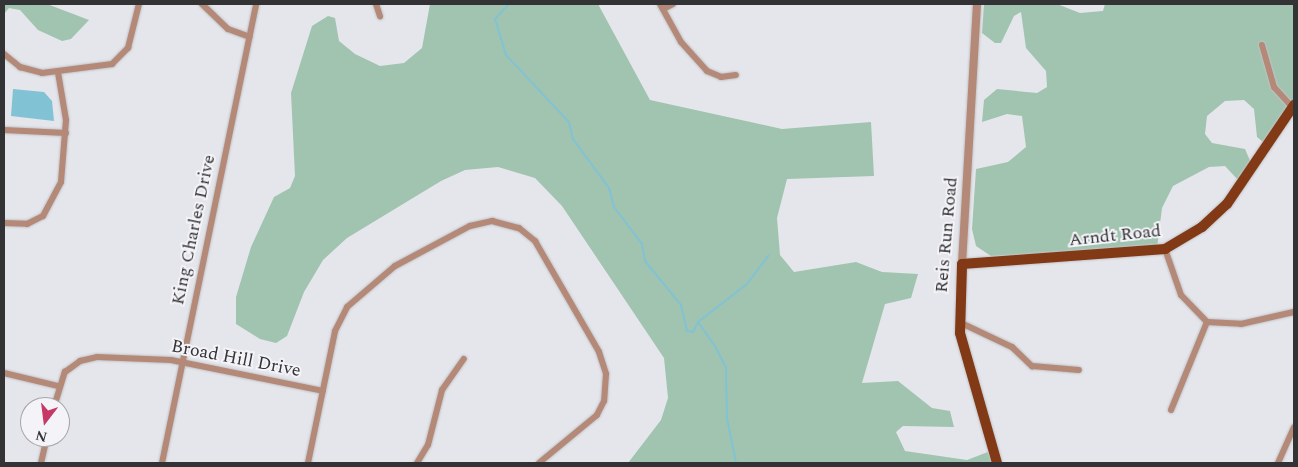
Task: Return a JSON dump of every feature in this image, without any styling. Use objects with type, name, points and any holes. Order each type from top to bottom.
[{"type":"main road","name":"Arndt Road","points":[[962,264],[1165,250],[1202,227],[1227,204],[1293,106]]},
{"type":"main road","name":"Reis Run Road","points":[[962,264],[958,321],[997,463]]},
{"type":"street","points":[[4,54],[26,70],[58,72],[118,61],[130,43],[139,4]]},
{"type":"street","points":[[202,4],[228,29],[250,37]]},
{"type":"street","name":"King Charles Drive","points":[[162,463],[256,4]]},
{"type":"street","points":[[376,4],[380,16]]},
{"type":"street","points":[[673,4],[662,6],[681,42],[708,71],[721,77],[736,75]]},
{"type":"street","name":"Reis Run Road","points":[[962,264],[977,4]]},
{"type":"street","points":[[1262,46],[1274,87],[1293,106]]},
{"type":"street","points":[[4,223],[27,224],[48,210],[64,175],[66,101],[58,72]]},
{"type":"street","points":[[4,130],[66,133]]},
{"type":"street","points":[[308,463],[338,321],[367,287],[395,266],[470,226],[492,221],[510,224],[528,234],[540,248],[599,352],[606,374],[604,401],[597,414],[539,463]]},
{"type":"street","points":[[1165,250],[1182,295],[1207,322],[1241,324],[1294,312]]},
{"type":"street","points":[[958,321],[1012,347],[1032,366],[1079,370]]},
{"type":"street","points":[[1171,410],[1207,322]]},
{"type":"street","name":"Broad Hill Drive","points":[[56,397],[58,386],[72,366],[88,359],[182,361],[323,392]]},
{"type":"street","points":[[417,463],[428,445],[442,390],[464,359]]},
{"type":"street","points":[[4,374],[58,386]]},
{"type":"street","points":[[1278,463],[1294,427]]},
{"type":"street","points":[[41,463],[45,447]]},
{"type":"green space","points":[[4,4],[47,4],[89,20],[71,39],[62,41],[38,30],[20,10],[9,8],[4,14]]},
{"type":"green space","points":[[430,4],[598,4],[650,100],[782,129],[871,122],[874,176],[787,179],[777,218],[780,255],[794,272],[856,262],[882,272],[918,274],[911,298],[885,304],[862,383],[898,381],[932,408],[950,411],[954,427],[903,426],[896,432],[905,451],[967,460],[988,452],[992,463],[628,463],[661,420],[668,398],[664,358],[562,206],[535,178],[498,167],[465,170],[441,181],[347,238],[323,260],[304,292],[287,336],[276,343],[260,339],[236,324],[236,297],[251,247],[274,197],[290,188],[295,176],[291,93],[312,26],[328,16],[335,18],[339,41],[355,54],[380,66],[404,63],[422,48]]},
{"type":"green space","points":[[984,4],[1057,4],[1080,13],[1103,11],[1105,4],[1294,4],[1294,101],[1263,142],[1257,137],[1254,109],[1244,100],[1225,101],[1207,116],[1205,134],[1212,143],[1245,149],[1251,163],[1238,180],[1225,166],[1209,167],[1173,186],[1162,208],[1157,248],[991,256],[976,246],[972,229],[976,169],[1008,162],[1026,147],[1022,116],[1007,114],[982,122],[984,100],[997,89],[1037,93],[1047,87],[1046,71],[1026,48],[1021,12],[1014,16],[1001,43],[995,43],[982,33]]},
{"type":"water","points":[[13,89],[44,92],[52,101],[54,121],[11,116]]},
{"type":"waterway","points":[[509,4],[495,19],[506,55],[569,122],[573,139],[609,188],[614,207],[642,244],[645,261],[681,305],[687,331],[693,332],[698,322],[715,346],[726,368],[727,418],[736,463]]},
{"type":"waterway","points":[[698,322],[747,284],[769,255]]}]
